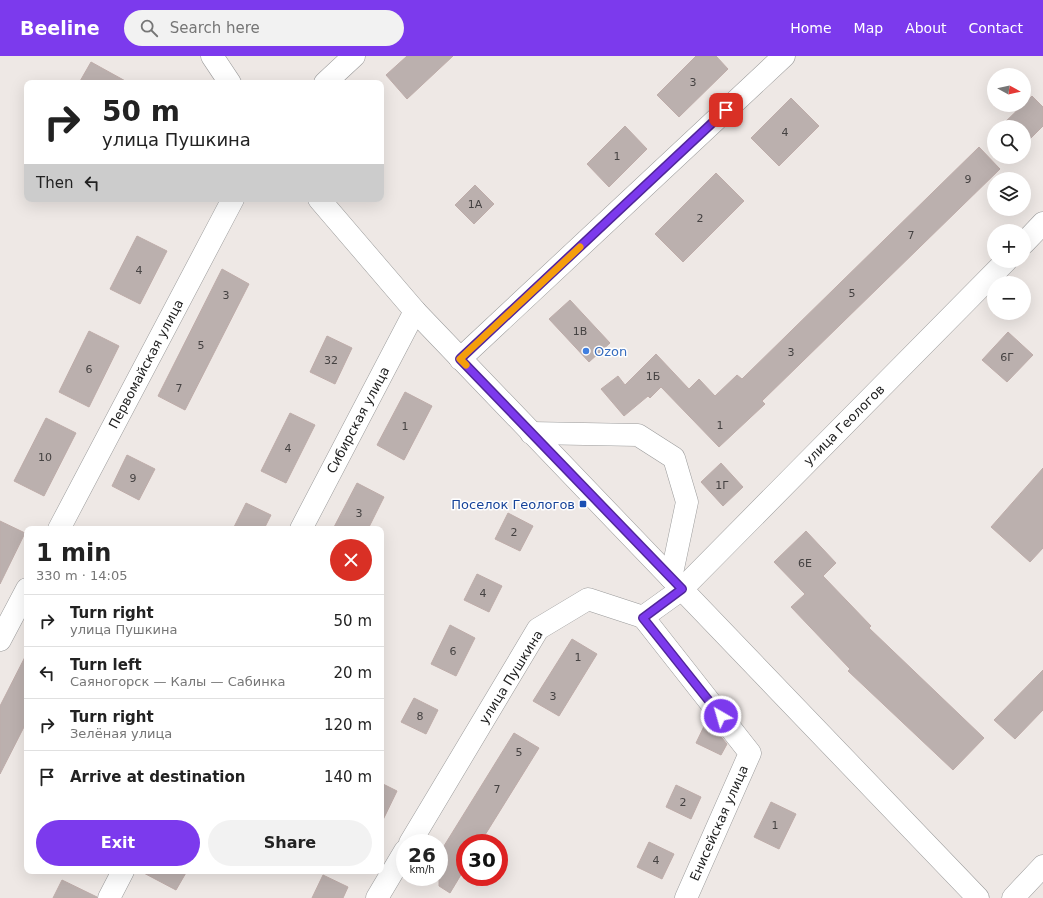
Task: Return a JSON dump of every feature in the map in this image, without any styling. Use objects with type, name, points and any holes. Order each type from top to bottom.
[{"type":"street","points":[[212,56],[228,80]]},
{"type":"street","points":[[328,80],[354,56]]},
{"type":"street","points":[[460,359],[784,56]]},
{"type":"street","name":"Первомайская улица","points":[[61,526],[231,202]]},
{"type":"street","points":[[322,202],[415,311],[460,359],[978,898]]},
{"type":"street","points":[[1031,236],[1043,224]]},
{"type":"street","name":"улица Геологов","points":[[676,584],[999,268]]},
{"type":"street","name":"Сибирская улица","points":[[303,526],[415,311]]},
{"type":"street","points":[[531,433],[638,435],[674,458],[688,502],[676,584],[643,618]]},
{"type":"street","points":[[0,640],[24,596]]},
{"type":"street","name":"улица Пушкина","points":[[415,834],[538,629],[588,599],[643,618]]},
{"type":"street","name":"Енисейская улица","points":[[643,618],[750,753],[686,898]]},
{"type":"street","points":[[377,898],[396,866]]},
{"type":"street","points":[[1013,898],[1043,866]]},
{"type":"street","points":[[109,898],[121,874]]},
{"type":"building","points":[[407,56],[453,56],[407,99],[386,75]]},
{"type":"building","points":[[696,56],[716,56],[728,69],[679,117],[657,95]]},
{"type":"building","points":[[91,62],[124,80],[81,80]]},
{"type":"building","points":[[1032,96],[1043,107],[1043,126],[1031,138],[1031,120],[1007,120],[1015,112],[1031,112]]},
{"type":"building","points":[[791,98],[819,126],[779,166],[751,138]]},
{"type":"building","points":[[625,126],[647,149],[609,187],[587,164]]},
{"type":"building","points":[[979,147],[987,155],[987,164],[995,164],[1000,169],[997,172],[987,172],[987,182],[762,401],[765,404],[719,447],[661,387],[650,398],[648,396],[624,416],[601,389],[618,376],[625,385],[656,354],[689,389],[699,379],[715,396],[737,375],[742,379]]},
{"type":"building","points":[[716,173],[744,201],[683,262],[655,234]]},
{"type":"building","points":[[475,185],[494,204],[474,224],[455,205]]},
{"type":"building","points":[[137,236],[167,251],[140,304],[110,289]]},
{"type":"building","points":[[222,269],[249,284],[185,410],[158,396]]},
{"type":"building","points":[[570,300],[610,343],[589,362],[549,319]]},
{"type":"building","points":[[89,331],[119,346],[89,407],[59,392]]},
{"type":"building","points":[[1008,332],[1033,355],[1007,382],[982,360]]},
{"type":"building","points":[[327,336],[352,348],[335,384],[310,372]]},
{"type":"building","points":[[405,392],[432,406],[404,460],[377,445]]},
{"type":"building","points":[[290,413],[315,425],[286,483],[261,471]]},
{"type":"building","points":[[46,418],[76,433],[44,496],[14,481]]},
{"type":"building","points":[[127,455],[155,469],[139,500],[112,486]]},
{"type":"building","points":[[721,463],[743,487],[723,506],[701,482]]},
{"type":"building","points":[[1043,468],[1043,548],[1030,562],[991,527]]},
{"type":"building","points":[[357,483],[384,497],[370,526],[335,526]]},
{"type":"building","points":[[246,503],[271,515],[266,526],[234,526]]},
{"type":"building","points":[[508,513],[533,526],[520,551],[495,539]]},
{"type":"building","points":[[0,521],[24,533],[24,535],[0,584]]},
{"type":"building","points":[[806,531],[836,563],[823,576],[871,626],[869,628],[984,738],[953,770],[848,671],[850,669],[791,607],[805,594],[774,562]]},
{"type":"building","points":[[477,574],[502,586],[489,612],[464,600]]},
{"type":"building","points":[[450,625],[475,638],[456,676],[431,664]]},
{"type":"building","points":[[572,639],[597,654],[559,716],[533,701]]},
{"type":"building","points":[[24,659],[24,727],[0,774],[0,706]]},
{"type":"building","points":[[1043,670],[1043,710],[1015,739],[994,720]]},
{"type":"building","points":[[414,698],[438,710],[426,734],[401,722]]},
{"type":"building","points":[[707,720],[727,744],[721,755],[696,743]]},
{"type":"building","points":[[514,733],[539,748],[486,834],[456,834],[456,883],[450,893],[439,886],[448,886],[448,839]]},
{"type":"building","points":[[384,784],[397,791],[384,818]]},
{"type":"building","points":[[676,785],[701,797],[691,819],[666,807]]},
{"type":"building","points":[[771,802],[796,814],[779,849],[754,837]]},
{"type":"building","points":[[649,842],[674,854],[662,879],[637,867]]},
{"type":"building","points":[[146,874],[185,874],[176,890]]},
{"type":"building","points":[[323,875],[348,887],[343,898],[312,898]]},
{"type":"building","points":[[62,880],[97,897],[97,898],[53,898]]},
{"type":"slow traffic","points":[[466,365],[460,359],[580,247]]},
{"type":"place","name":"Ozon","points":[[586,351]]},
{"type":"place","name":"Поселок Геологов","points":[[583,504]]},
{"type":"route","points":[[721,716],[643,618],[682,589],[460,359],[726,110]]}]
